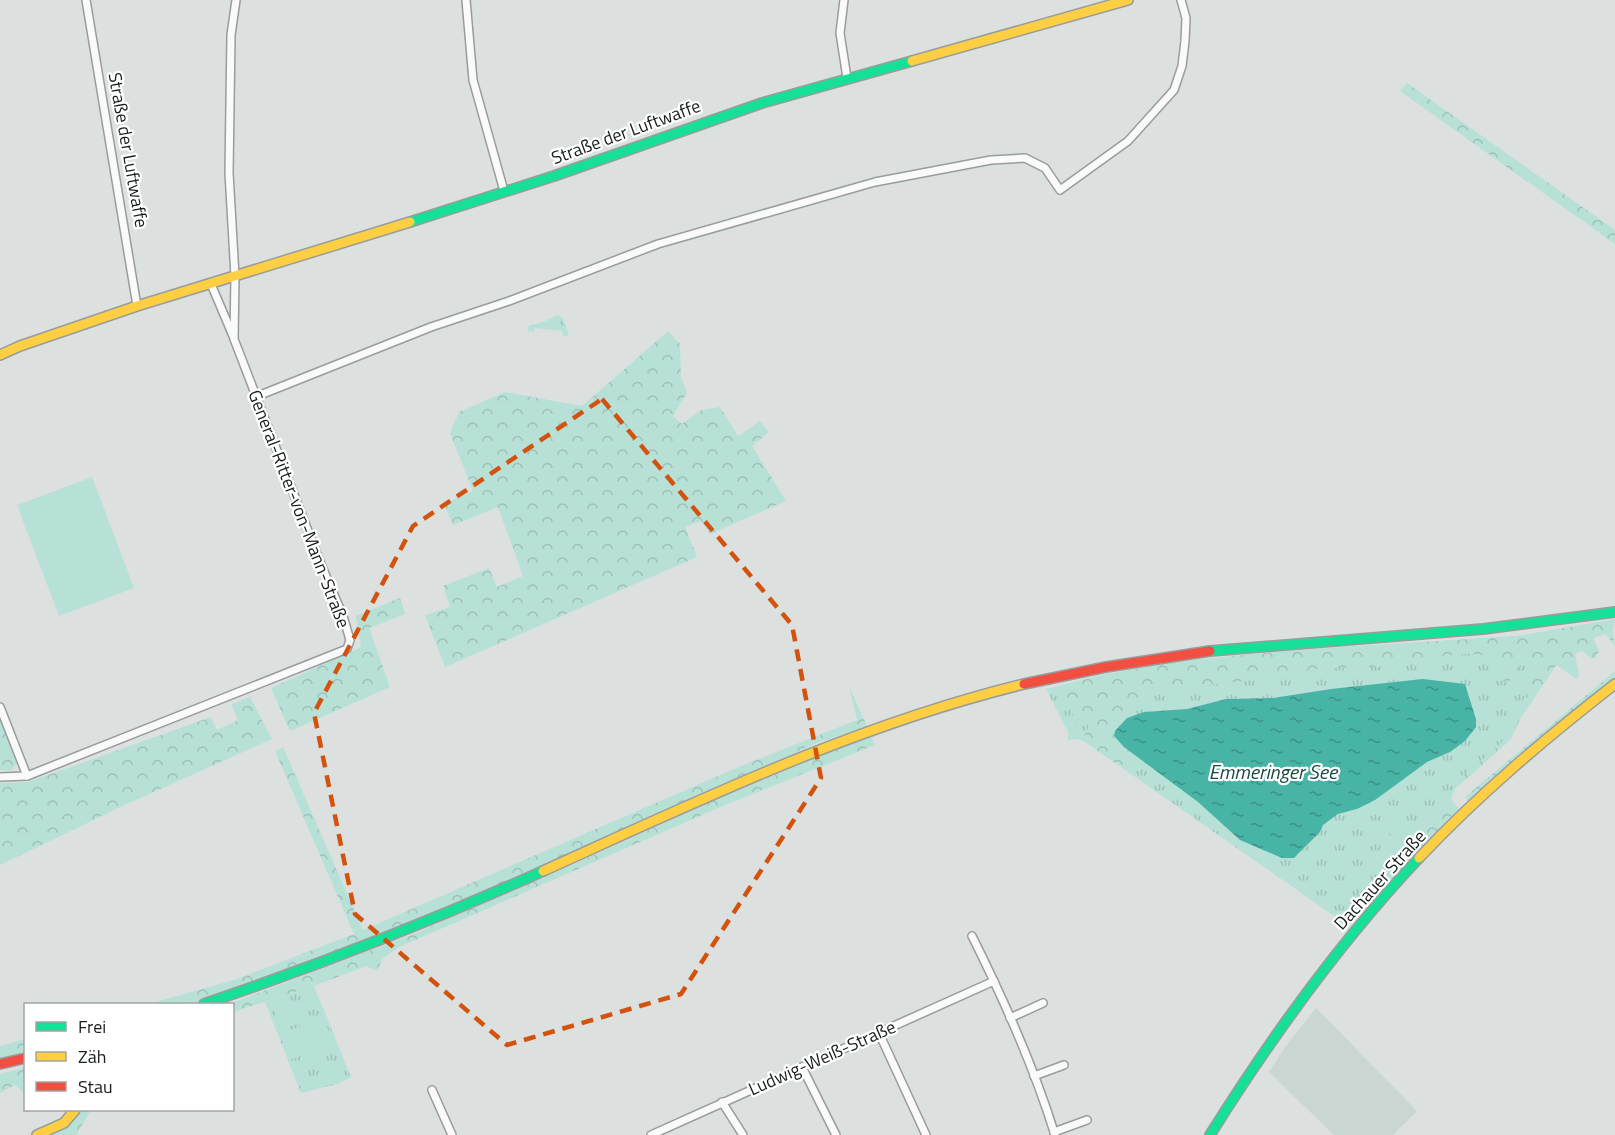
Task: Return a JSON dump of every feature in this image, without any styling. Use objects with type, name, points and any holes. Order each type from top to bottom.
[{"type":"main road","name":"Straße der Luftwaffe","points":[[0,355],[137,306],[382,232],[554,176],[720,116],[847,78],[1128,0]]},
{"type":"main road","points":[[210,1003],[409,930],[817,750],[952,703],[1101,667],[1172,655],[1505,627],[1571,620],[1615,612]]},
{"type":"main road","name":"Dachauer Straße","points":[[1210,1135],[1297,1002],[1380,902],[1463,813],[1502,776],[1543,739],[1615,684]]},
{"type":"main road","points":[[0,1064],[22,1060]]},
{"type":"main road","points":[[37,1135],[64,1123],[74,1111]]},
{"type":"street","name":"Straße der Luftwaffe","points":[[86,0],[137,306]]},
{"type":"street","name":"General-Ritter-von-Mann-Straße","points":[[0,777],[27,776],[347,649],[350,640],[343,616],[234,339],[235,276],[229,173],[231,34],[236,0]]},
{"type":"street","points":[[466,0],[473,80],[504,191]]},
{"type":"street","points":[[844,0],[840,33],[847,78]]},
{"type":"street","points":[[255,397],[431,327],[509,301],[658,244],[875,182],[991,160],[1025,158],[1045,168],[1060,190],[1128,141],[1174,90],[1182,66],[1185,41],[1186,18],[1182,0]]},
{"type":"street","points":[[211,284],[234,339]]},
{"type":"street","points":[[0,707],[27,776]]},
{"type":"street","points":[[972,936],[1035,1076],[1054,1133],[1087,1120]]},
{"type":"street","name":"Ludwig-Weiß-Straße","points":[[651,1135],[994,981]]},
{"type":"street","points":[[1010,1018],[1043,1003]]},
{"type":"street","points":[[879,1033],[926,1135]]},
{"type":"street","points":[[1035,1076],[1064,1065]]},
{"type":"street","points":[[802,1067],[836,1135]]},
{"type":"street","points":[[432,1089],[452,1135]]},
{"type":"street","points":[[722,1102],[743,1135]]},
{"type":"highlighted area","points":[[602,399],[792,625],[821,778],[681,994],[507,1045],[355,914],[314,713],[413,526]]},
{"type":"shaded area","points":[[1316,1008],[1417,1111],[1393,1135],[1334,1135],[1269,1072]]},
{"type":"green space","points":[[1407,83],[1615,230],[1615,244],[1400,91]]},
{"type":"green space","points":[[558,315],[563,318],[569,336],[563,336],[562,331],[535,328],[534,332],[528,331],[527,327]]},
{"type":"green space","points":[[668,331],[680,344],[681,377],[687,393],[673,416],[682,424],[701,410],[720,407],[738,436],[760,421],[769,432],[752,446],[786,501],[710,534],[701,521],[685,527],[697,557],[445,667],[425,615],[450,607],[443,586],[489,568],[497,587],[523,576],[498,507],[453,525],[444,504],[473,491],[450,433],[459,412],[505,392],[582,406]]},
{"type":"green space","points":[[92,477],[134,588],[59,616],[17,505]]},
{"type":"green space","points":[[400,598],[405,614],[369,628],[390,687],[290,731],[271,688],[361,647],[356,616]]},
{"type":"green space","points":[[1615,619],[1613,632],[1615,647],[1606,634],[1593,638],[1599,651],[1594,660],[1582,651],[1575,654],[1579,676],[1577,679],[1556,665],[1520,719],[1515,731],[1511,728],[1514,716],[1534,680],[1532,658],[1526,658],[1514,678],[1507,682],[1498,680],[1501,661],[1489,656],[1463,654],[1397,665],[1299,671],[1261,679],[1206,686],[1181,699],[1169,696],[1163,690],[1153,690],[1129,707],[1110,729],[1124,747],[1134,754],[1129,763],[1120,765],[1085,742],[1084,736],[1089,726],[1086,724],[1079,726],[1057,686],[1174,662],[1261,653],[1516,636]]},
{"type":"green space","points":[[1516,636],[1556,665],[1520,719],[1511,739],[1455,789],[1451,799],[1337,918],[1085,742],[1076,739],[1067,740],[1069,734],[1046,689],[1104,676],[1221,658],[1339,647]],"holes":[[[1465,684],[1476,719],[1450,752],[1427,762],[1357,809],[1338,814],[1323,825],[1320,832],[1297,856],[1240,840],[1198,802],[1144,712],[1187,709],[1226,699],[1273,698],[1331,689]]]},
{"type":"green space","points":[[1615,671],[1615,680],[1540,737],[1468,801],[1465,797]]},
{"type":"green space","points":[[849,686],[867,726],[812,745],[589,847],[406,925],[232,991],[194,1003],[152,1003],[234,980],[354,934],[275,751],[283,747],[363,930],[741,766],[857,720]]},
{"type":"green space","points":[[250,697],[272,739],[127,804],[0,865],[0,783],[28,782],[211,717],[217,730],[238,720],[231,704]]},
{"type":"green space","points":[[0,711],[19,760],[11,771],[0,770]]},
{"type":"green space","points":[[871,737],[875,745],[725,805],[399,947],[383,958],[377,971],[366,966],[314,986],[234,1012],[234,1003],[237,1001],[411,935],[726,795]]},
{"type":"green space","points":[[1508,737],[1511,739],[1455,789],[1458,781]]},
{"type":"green space","points":[[1451,799],[1459,809],[1404,865],[1346,931],[1337,918]]},
{"type":"green space","points":[[1402,817],[1412,827],[1397,842],[1388,832]]},
{"type":"green space","points":[[314,986],[351,1077],[338,1084],[301,1093],[265,1002]]},
{"type":"green space","points":[[302,1000],[309,1020],[280,1029],[273,1009]]},
{"type":"green space","points":[[325,1019],[333,1046],[289,1060],[280,1033]]},
{"type":"green space","points":[[24,1039],[24,1053],[0,1060],[0,1046]]},
{"type":"green space","points":[[23,1068],[24,1093],[15,1085],[0,1093],[0,1074]]},
{"type":"green space","points":[[80,1111],[90,1111],[76,1135],[51,1135],[74,1121]]},
{"type":"water","name":"Emmeringer See","points":[[1423,679],[1465,684],[1476,719],[1476,727],[1465,741],[1450,752],[1427,762],[1375,800],[1357,809],[1338,814],[1323,825],[1320,832],[1294,858],[1282,858],[1240,840],[1198,802],[1124,747],[1114,736],[1115,731],[1127,718],[1144,712],[1187,709],[1226,699],[1273,698]]},
{"type":"traffic: fast","points":[[410,222],[554,176],[762,103],[912,61]]},
{"type":"traffic: fast","points":[[1210,651],[1483,629],[1615,612]]},
{"type":"traffic: fast","points":[[1210,1135],[1282,1026],[1308,991],[1361,923],[1419,858]]},
{"type":"traffic: fast","points":[[207,1003],[375,942],[543,871]]},
{"type":"traffic: slow","points":[[912,61],[1128,0]]},
{"type":"traffic: slow","points":[[0,355],[137,306],[410,222]]},
{"type":"traffic: slow","points":[[543,871],[720,791],[839,742],[962,701],[1024,684]]},
{"type":"traffic: slow","points":[[1419,858],[1465,811],[1514,767],[1615,684]]},
{"type":"traffic: slow","points":[[37,1135],[64,1123],[74,1111]]},
{"type":"traffic: jam","points":[[1024,684],[1106,667],[1210,651]]},
{"type":"traffic: jam","points":[[0,1064],[24,1058]]}]
